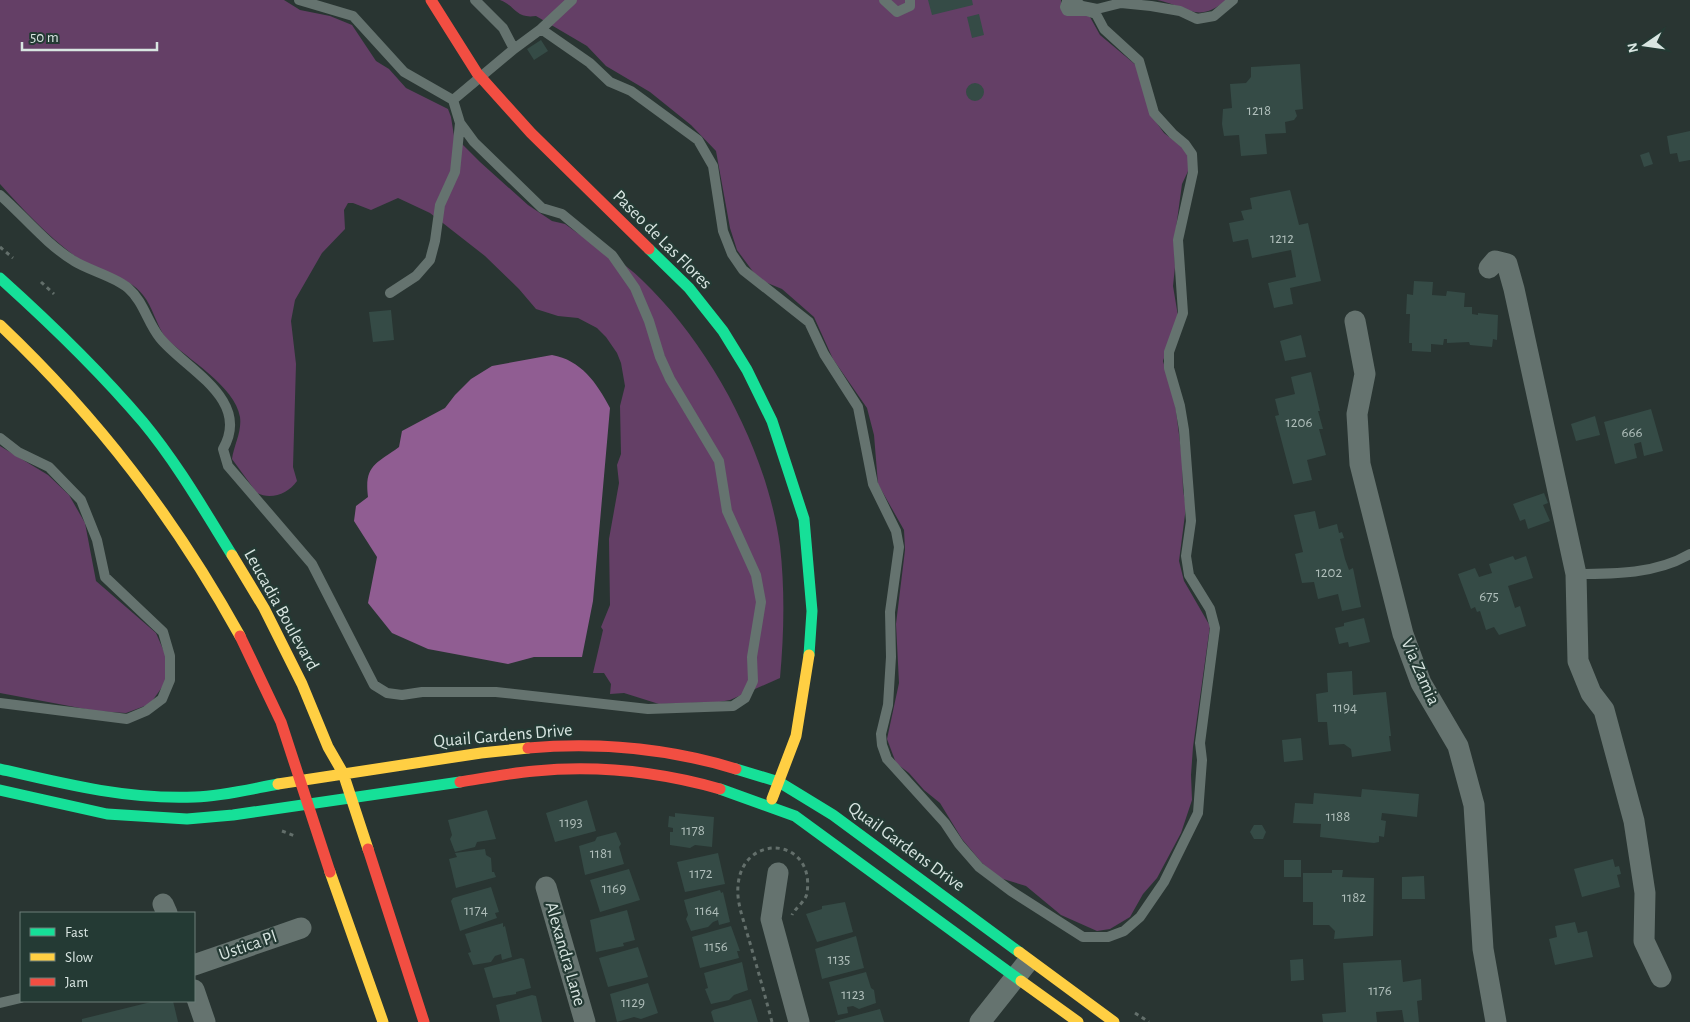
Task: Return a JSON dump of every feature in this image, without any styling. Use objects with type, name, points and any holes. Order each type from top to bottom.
[{"type":"main road","name":"Paseo de Las Flores","points":[[431,0],[481,77],[531,133],[595,198],[689,288],[723,331],[747,370],[772,421],[788,462],[804,519],[812,611],[804,700],[796,736],[770,805]]},
{"type":"main road","name":"Leucadia Boulevard","points":[[0,278],[67,339],[143,422],[180,472],[264,608],[302,684],[328,747],[342,773],[424,1022]]},
{"type":"main road","points":[[0,325],[38,359],[111,441],[174,527],[236,629],[271,698],[383,1022]]},
{"type":"main road","name":"Quail Gardens Drive","points":[[0,769],[73,786],[164,798],[197,797],[342,773],[481,753],[554,746],[638,747],[710,760],[779,782],[833,816],[1114,1022]]},
{"type":"main road","points":[[0,790],[107,814],[187,819],[233,815],[535,771],[608,769],[662,774],[710,785],[770,805],[802,822],[1078,1022]]},
{"type":"street","points":[[1489,268],[1496,260],[1507,264],[1514,289],[1576,574],[1578,661],[1591,693],[1604,710],[1634,821],[1646,893],[1644,941],[1661,977]]},
{"type":"street","name":"Via Zamia","points":[[1355,321],[1365,374],[1357,414],[1360,464],[1403,634],[1421,683],[1458,746],[1474,805],[1483,949],[1496,1022]]},
{"type":"street","points":[[778,872],[771,919],[799,1022]]},
{"type":"street","name":"Alexandra Lane","points":[[546,886],[585,1022]]},
{"type":"street","name":"Ustica Pl","points":[[195,965],[301,928]]},
{"type":"street","points":[[980,1022],[1029,960]]},
{"type":"street","points":[[195,993],[205,1022]]},
{"type":"lane","points":[[0,195],[72,260],[125,286],[138,297],[153,330],[166,345],[212,384],[228,411],[228,441],[223,449],[228,466],[312,564],[374,685],[387,693],[496,692],[648,709],[733,706],[745,698],[752,680],[752,657],[761,602],[756,575],[727,511],[719,461],[670,379],[660,357],[649,320],[635,288],[612,255],[562,214],[542,208],[474,142],[460,123],[453,100],[404,72],[352,16],[299,0]]},
{"type":"lane","points":[[476,0],[503,28],[514,49]]},
{"type":"lane","points":[[453,100],[541,29],[572,0]]},
{"type":"lane","points":[[884,0],[897,12],[910,6],[910,0]]},
{"type":"lane","points":[[541,29],[590,63],[610,82],[631,91],[698,140],[713,166],[723,231],[732,254],[743,270],[809,322],[828,362],[858,407],[868,452],[871,478],[896,531],[899,547],[890,612],[891,657],[888,705],[882,734],[882,746],[887,758],[945,823],[958,844],[979,866],[1064,926],[1084,937],[1108,937],[1124,930],[1140,917],[1164,882],[1198,813],[1202,760],[1200,743],[1215,628],[1210,609],[1189,575],[1186,556],[1191,521],[1184,430],[1180,406],[1169,368],[1169,352],[1182,313],[1178,240],[1193,172],[1192,154],[1185,144],[1154,113],[1139,61],[1104,29],[1096,14],[1087,11],[1067,11],[1064,7],[1067,1],[1075,1],[1082,6],[1097,9],[1121,4],[1144,5],[1180,11],[1197,19],[1214,16],[1233,0]]},
{"type":"lane","points":[[390,293],[416,276],[430,260],[440,205],[455,172],[460,123]]},
{"type":"lane","points":[[0,438],[18,452],[49,467],[82,500],[97,540],[105,577],[162,632],[170,656],[170,680],[162,699],[146,711],[127,719],[0,703]]},
{"type":"lane","points":[[1576,574],[1642,571],[1678,561],[1690,554]]},
{"type":"lane","points":[[0,1003],[20,998]]},
{"type":"path","points":[[793,852],[806,867],[807,895],[792,914],[793,921]]},
{"type":"shaded area","points":[[0,0],[284,0],[300,10],[330,16],[352,25],[376,61],[389,69],[406,88],[448,109],[454,136],[528,205],[552,221],[565,224],[615,258],[642,280],[667,306],[713,368],[749,437],[763,474],[773,510],[780,546],[783,579],[780,678],[730,700],[659,704],[624,693],[610,694],[611,684],[604,673],[593,673],[603,630],[601,627],[610,605],[609,539],[619,483],[617,465],[621,454],[620,406],[625,386],[621,363],[617,353],[597,328],[578,318],[558,316],[536,309],[519,289],[485,256],[430,213],[398,198],[371,210],[348,203],[344,210],[345,229],[322,253],[295,300],[291,321],[296,364],[293,467],[297,481],[289,489],[273,496],[257,493],[232,459],[239,433],[240,417],[236,406],[220,384],[166,338],[152,310],[137,288],[130,283],[88,265],[69,252],[38,224],[0,184]]},
{"type":"shaded area","points":[[500,0],[1061,0],[1061,7],[1066,15],[1086,15],[1090,17],[1100,35],[1137,66],[1156,122],[1164,133],[1187,151],[1190,167],[1182,184],[1174,243],[1175,267],[1173,286],[1178,316],[1163,361],[1175,403],[1186,507],[1179,561],[1184,581],[1210,626],[1193,747],[1192,800],[1181,833],[1157,878],[1143,894],[1130,917],[1110,929],[1097,931],[1061,915],[1026,886],[1000,878],[982,863],[962,839],[940,803],[896,763],[887,739],[899,683],[896,624],[905,550],[904,530],[878,484],[874,435],[867,408],[833,359],[814,317],[782,289],[765,282],[754,273],[737,250],[730,228],[716,151],[691,125],[650,92],[606,66],[587,46],[536,16],[520,14]]},
{"type":"shaded area","points":[[1157,0],[1227,0],[1208,11],[1193,12]]},
{"type":"shaded area","points":[[552,355],[580,367],[600,390],[610,408],[593,601],[582,657],[534,657],[508,664],[428,649],[392,633],[368,603],[377,557],[354,521],[356,506],[368,497],[368,478],[373,466],[399,447],[402,431],[445,408],[471,379],[492,366]]},
{"type":"shaded area","points":[[0,446],[48,475],[69,495],[85,523],[96,581],[156,633],[166,656],[167,671],[165,683],[150,704],[126,713],[96,711],[0,693]]},
{"type":"building","points":[[928,0],[972,0],[973,5],[932,15]]},
{"type":"building","points":[[979,14],[984,35],[972,38],[967,17]]},
{"type":"building","points":[[541,40],[548,51],[534,60],[527,49]]},
{"type":"building","points":[[1300,64],[1303,109],[1295,110],[1297,116],[1294,120],[1285,122],[1286,133],[1265,134],[1267,154],[1241,156],[1239,135],[1224,136],[1222,124],[1223,109],[1232,108],[1230,84],[1246,83],[1251,77],[1251,67]]},
{"type":"building","points":[[975,83],[981,86],[984,92],[981,98],[975,101],[969,98],[966,92],[969,86]]},
{"type":"building","points":[[1690,131],[1690,160],[1679,162],[1677,153],[1670,154],[1667,136]]},
{"type":"building","points":[[1649,152],[1653,164],[1644,167],[1640,155]]},
{"type":"building","points":[[1290,190],[1299,225],[1308,223],[1321,281],[1290,288],[1293,304],[1274,308],[1268,283],[1296,277],[1291,250],[1252,258],[1248,239],[1233,242],[1229,223],[1244,220],[1241,211],[1252,209],[1250,198]]},
{"type":"building","points":[[1414,281],[1433,282],[1432,295],[1446,296],[1447,291],[1465,293],[1464,307],[1472,307],[1472,314],[1498,315],[1497,340],[1493,339],[1492,347],[1470,345],[1469,342],[1447,343],[1447,339],[1444,339],[1443,345],[1431,344],[1431,352],[1412,351],[1412,343],[1409,343],[1410,314],[1406,314],[1407,294],[1413,295]]},
{"type":"building","points":[[391,310],[394,340],[373,342],[369,312]]},
{"type":"building","points":[[1301,335],[1306,357],[1285,361],[1280,341]]},
{"type":"building","points":[[1311,372],[1323,429],[1319,429],[1326,455],[1307,460],[1312,480],[1293,484],[1275,416],[1279,415],[1275,399],[1295,394],[1291,377]]},
{"type":"building","points":[[1651,409],[1663,451],[1644,456],[1641,442],[1634,444],[1637,458],[1615,464],[1604,422]]},
{"type":"building","points":[[1595,416],[1600,435],[1576,441],[1571,424]]},
{"type":"building","points":[[1544,493],[1548,503],[1543,505],[1550,521],[1528,529],[1525,519],[1520,521],[1513,504]]},
{"type":"building","points":[[1315,511],[1319,529],[1337,524],[1339,533],[1342,532],[1344,538],[1340,539],[1345,559],[1349,570],[1353,568],[1361,607],[1342,611],[1338,594],[1318,599],[1314,582],[1302,583],[1295,554],[1303,552],[1294,515]]},
{"type":"building","points":[[1513,556],[1515,560],[1526,556],[1533,578],[1508,586],[1515,608],[1520,606],[1526,626],[1499,635],[1494,627],[1486,630],[1480,611],[1477,612],[1475,607],[1471,609],[1458,574],[1475,568],[1479,577],[1492,573],[1489,564]]},
{"type":"building","points":[[1364,618],[1370,642],[1349,647],[1348,642],[1339,644],[1335,628],[1344,626],[1344,623]]},
{"type":"building","points":[[1352,671],[1353,695],[1386,692],[1391,751],[1352,757],[1351,749],[1344,744],[1329,745],[1327,722],[1318,722],[1316,694],[1328,692],[1327,673]]},
{"type":"building","points":[[1301,738],[1303,760],[1284,762],[1282,740]]},
{"type":"building","points":[[1362,789],[1419,794],[1417,817],[1382,813],[1381,820],[1386,821],[1384,837],[1379,836],[1379,842],[1374,843],[1320,837],[1321,824],[1293,823],[1295,803],[1313,804],[1314,793],[1361,797]]},
{"type":"building","points":[[587,800],[596,831],[555,842],[546,813]]},
{"type":"building","points":[[487,810],[496,839],[477,842],[475,847],[455,852],[450,839],[452,835],[448,820]]},
{"type":"building","points":[[675,813],[714,817],[712,847],[695,845],[690,848],[670,845],[670,832],[673,832],[673,828],[668,827],[669,816],[675,817]]},
{"type":"building","points":[[1254,825],[1262,825],[1266,832],[1263,839],[1254,839],[1250,832]]},
{"type":"building","points":[[616,832],[621,844],[619,847],[624,864],[585,875],[579,846],[595,841],[597,837]]},
{"type":"building","points":[[485,849],[486,855],[491,858],[492,872],[494,872],[496,877],[456,888],[449,859],[457,857],[455,853]]},
{"type":"building","points":[[718,853],[725,884],[685,892],[677,862]]},
{"type":"building","points":[[1613,859],[1615,867],[1619,866],[1621,874],[1617,875],[1620,887],[1582,897],[1574,869]]},
{"type":"building","points":[[1284,860],[1301,860],[1301,877],[1284,877]]},
{"type":"building","points":[[629,869],[640,900],[600,912],[590,880]]},
{"type":"building","points":[[1332,870],[1343,870],[1342,877],[1374,878],[1373,936],[1334,939],[1335,931],[1329,925],[1313,925],[1313,902],[1303,902],[1303,873],[1332,873]]},
{"type":"building","points":[[1424,876],[1425,899],[1402,899],[1402,877]]},
{"type":"building","points":[[491,887],[499,912],[495,913],[497,918],[460,931],[451,901],[453,898]]},
{"type":"building","points":[[720,890],[721,893],[723,892],[730,922],[719,925],[718,920],[708,927],[691,931],[686,919],[688,915],[684,900]]},
{"type":"building","points":[[845,902],[853,932],[817,942],[806,914],[822,909],[822,906]]},
{"type":"building","points":[[627,910],[635,940],[623,943],[624,946],[596,952],[590,920]]},
{"type":"building","points":[[1575,922],[1578,933],[1587,931],[1593,957],[1555,965],[1549,939],[1557,937],[1555,926]]},
{"type":"building","points":[[503,923],[512,957],[502,960],[501,954],[495,956],[491,962],[473,965],[468,953],[471,952],[465,934]]},
{"type":"building","points":[[731,926],[740,951],[737,951],[739,958],[700,968],[692,937]]},
{"type":"building","points":[[856,936],[864,968],[822,979],[815,949]]},
{"type":"building","points":[[638,947],[648,977],[608,987],[599,958]]},
{"type":"building","points":[[521,958],[524,959],[531,988],[516,992],[516,994],[493,998],[484,968]]},
{"type":"building","points":[[1303,959],[1304,980],[1291,981],[1290,960]]},
{"type":"building","points":[[1401,960],[1403,982],[1421,979],[1422,1000],[1417,1001],[1419,1022],[1404,1022],[1402,1010],[1376,1012],[1377,1022],[1323,1022],[1322,1014],[1346,1012],[1343,963]]},
{"type":"building","points":[[742,962],[748,990],[734,995],[729,1000],[711,1004],[705,989],[708,988],[704,973]]},
{"type":"building","points":[[866,972],[871,988],[874,990],[876,1003],[859,1009],[853,1006],[847,1007],[848,1013],[838,1015],[829,982]]},
{"type":"building","points":[[648,983],[658,1013],[641,1019],[634,1017],[617,1022],[610,994]]},
{"type":"building","points":[[532,995],[536,996],[542,1022],[500,1022],[496,1005]]},
{"type":"building","points":[[751,999],[758,1022],[714,1022],[711,1012],[713,1010]]},
{"type":"building","points":[[151,1002],[173,1002],[178,1022],[82,1022],[82,1019]]},
{"type":"building","points":[[880,1009],[884,1022],[835,1022],[835,1021]]},
{"type":"traffic: fast","points":[[649,249],[689,288],[723,331],[747,370],[772,421],[804,519],[812,611],[809,655]]},
{"type":"traffic: fast","points":[[0,278],[74,347],[143,422],[179,470],[232,555]]},
{"type":"traffic: fast","points":[[0,769],[97,790],[146,796],[205,796],[278,784]]},
{"type":"traffic: fast","points":[[736,769],[779,782],[833,815],[1019,952]]},
{"type":"traffic: fast","points":[[0,790],[107,814],[187,819],[233,815],[460,782]]},
{"type":"traffic: fast","points":[[720,789],[795,816],[1021,981]]},
{"type":"traffic: slow","points":[[0,325],[70,396],[132,471],[188,550],[240,636]]},
{"type":"traffic: slow","points":[[232,555],[264,608],[302,684],[328,747],[343,773],[368,849]]},
{"type":"traffic: slow","points":[[772,799],[796,736],[809,655]]},
{"type":"traffic: slow","points":[[278,784],[481,753],[528,748]]},
{"type":"traffic: slow","points":[[330,872],[383,1022]]},
{"type":"traffic: slow","points":[[1019,952],[1114,1022]]},
{"type":"traffic: slow","points":[[1021,981],[1078,1022]]},
{"type":"traffic: jam","points":[[431,0],[477,73],[531,133],[649,249]]},
{"type":"traffic: jam","points":[[240,636],[281,722],[330,872]]},
{"type":"traffic: jam","points":[[528,748],[555,746],[634,748],[685,756],[736,769]]},
{"type":"traffic: jam","points":[[460,782],[526,772],[582,769],[651,774],[720,789]]},
{"type":"traffic: jam","points":[[368,849],[424,1022]]}]
